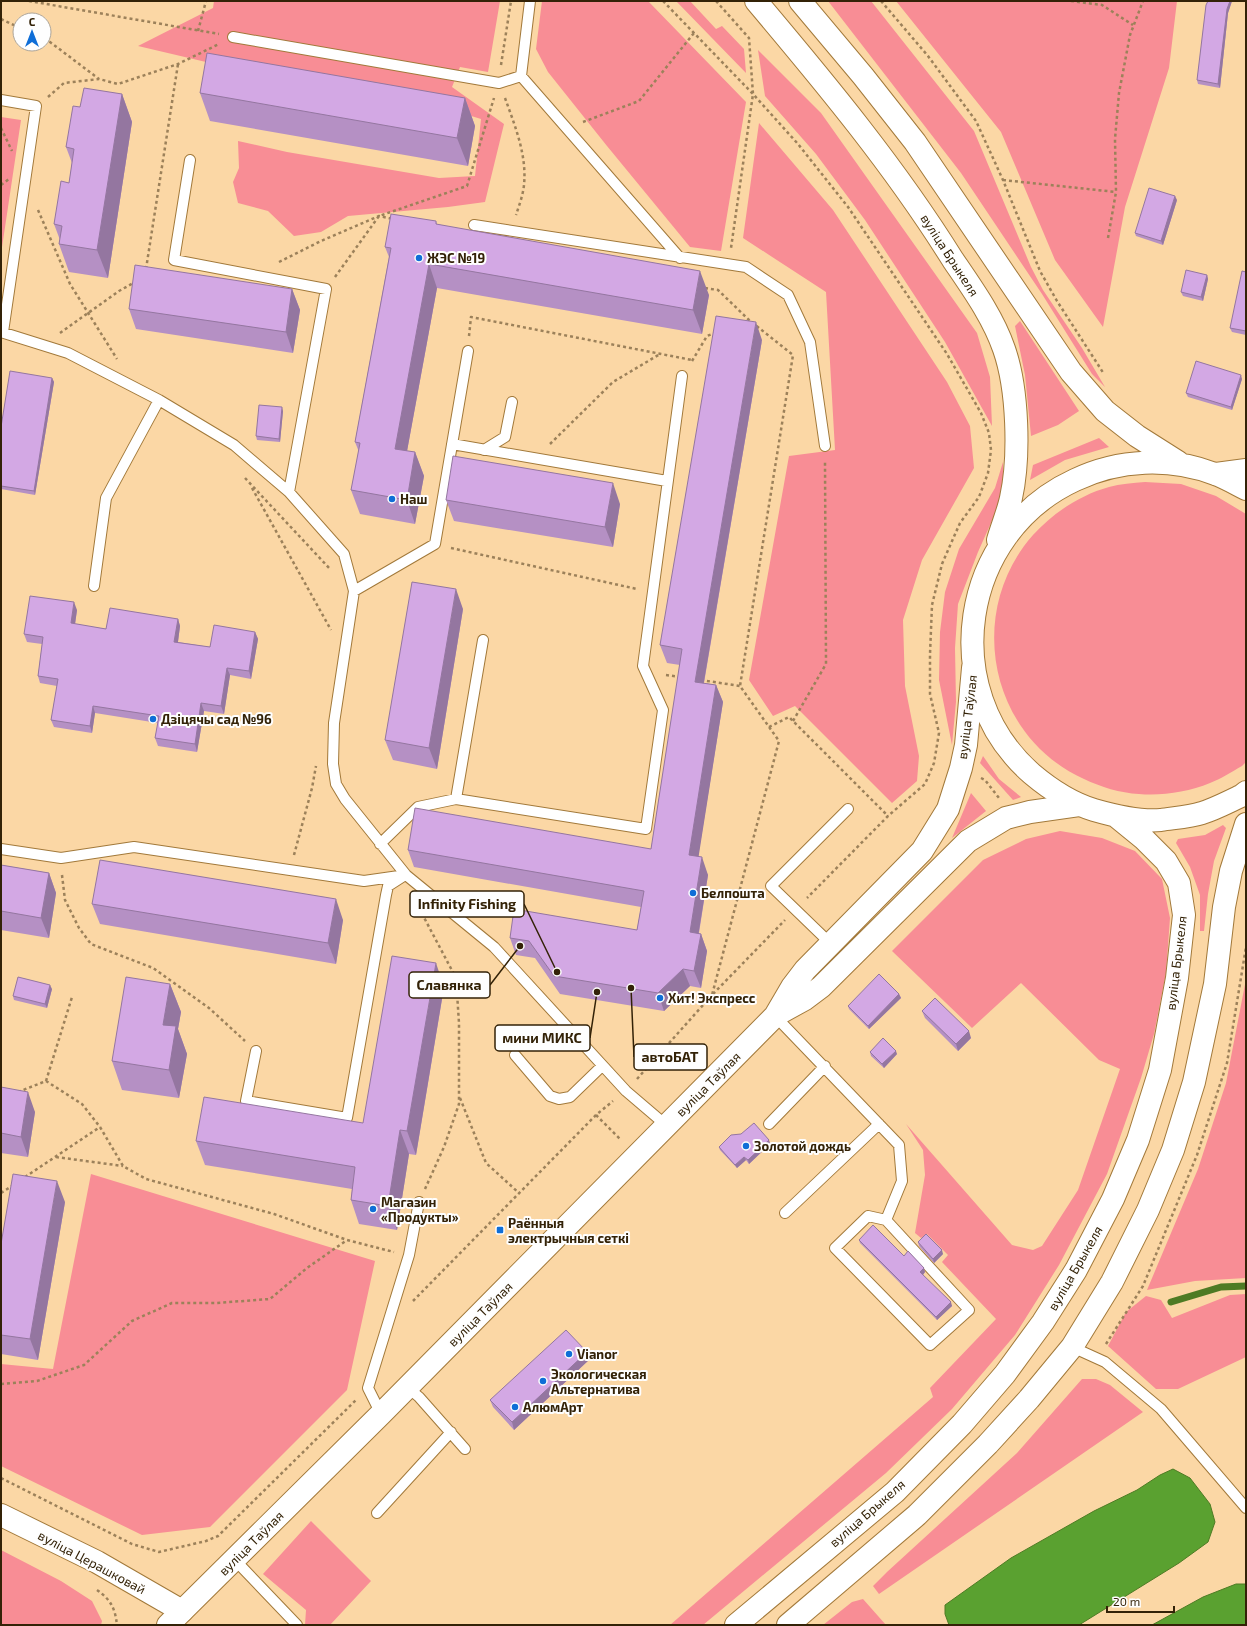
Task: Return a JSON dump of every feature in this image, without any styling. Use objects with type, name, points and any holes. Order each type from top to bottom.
[{"type":"main road","name":"вуліца Брыкеля","points":[[756,1],[830,89],[879,151],[942,241],[985,310],[1004,350],[1013,389],[1016,450],[1011,498],[994,556]]},
{"type":"main road","points":[[800,1],[863,76],[915,142],[1071,372],[1110,415],[1137,436],[1184,465]]},
{"type":"main road","points":[[1246,489],[1216,474],[1184,465],[1152,462],[1120,465],[1089,473],[1060,487],[1034,506],[1011,529],[994,556],[979,590],[972,627],[973,665],[982,700],[991,720],[998,734],[1020,763],[1047,787],[1079,805],[1118,817],[1160,820],[1202,813],[1241,796],[1246,792]]},
{"type":"main road","points":[[1216,474],[1246,470]]},
{"type":"main road","name":"вуліца Таўлая","points":[[175,1618],[381,1414],[775,1016],[792,987],[805,970],[922,852],[948,809],[961,768],[966,745],[973,665]]},
{"type":"main road","name":"вуліца Таўлая","points":[[775,1016],[805,999],[821,987],[968,842],[1006,818],[1030,812],[1079,805]]},
{"type":"main road","name":"вуліца Брыкеля","points":[[736,1625],[895,1492],[962,1424],[1005,1374],[1043,1322],[1076,1270],[1113,1199],[1138,1140],[1160,1070],[1178,978],[1184,915],[1179,883],[1166,861],[1118,817]]},
{"type":"main road","points":[[788,1625],[918,1515],[988,1444],[1029,1399],[1072,1347],[1112,1282],[1148,1210],[1173,1150],[1195,1074],[1215,984],[1224,907],[1231,872],[1246,824]]},
{"type":"main road","name":"вуліца Церашковай","points":[[1,1515],[97,1562],[175,1618]]},
{"type":"lane","points":[[530,1],[521,76],[680,258]]},
{"type":"lane","points":[[233,37],[499,83],[521,76]]},
{"type":"lane","points":[[1,100],[36,106],[2,332],[68,353],[159,400],[234,445],[289,492],[344,554],[354,591],[334,723],[333,764],[336,784],[380,844],[406,875],[494,947],[626,1091],[667,1126]]},
{"type":"lane","points":[[190,160],[174,260],[326,289],[289,492]]},
{"type":"lane","points":[[474,225],[746,268],[788,294],[810,342],[824,446]]},
{"type":"lane","points":[[354,591],[435,544],[468,351]]},
{"type":"lane","points":[[380,844],[418,807],[456,799],[646,828],[663,710],[643,666],[682,376]]},
{"type":"lane","points":[[94,586],[106,498],[159,400]]},
{"type":"lane","points":[[484,450],[505,438],[512,402]]},
{"type":"lane","points":[[452,444],[667,481]]},
{"type":"lane","points":[[456,799],[483,640]]},
{"type":"lane","points":[[831,944],[771,886],[848,808]]},
{"type":"lane","points":[[1,849],[61,858],[134,847],[364,881],[406,875]]},
{"type":"lane","points":[[256,1051],[246,1101],[346,1118],[388,886],[406,875]]},
{"type":"lane","points":[[775,1016],[825,1066],[899,1145],[902,1181],[886,1220]]},
{"type":"lane","points":[[515,1055],[550,1096],[560,1099],[570,1097],[602,1066]]},
{"type":"lane","points":[[769,1124],[825,1066]]},
{"type":"lane","points":[[785,1213],[880,1124]]},
{"type":"lane","points":[[381,1414],[368,1388],[408,1255],[419,1202]]},
{"type":"lane","points":[[868,1216],[886,1220],[969,1310],[930,1346],[835,1248],[868,1216]]},
{"type":"lane","points":[[1072,1347],[1105,1362],[1161,1409],[1246,1508]]},
{"type":"lane","points":[[407,1387],[419,1397],[465,1449]]},
{"type":"lane","points":[[377,1513],[451,1432]]},
{"type":"lane","points":[[234,1560],[297,1625]]},
{"type":"path","points":[[29,1],[233,37]]},
{"type":"path","points":[[198,30],[206,1]]},
{"type":"path","points":[[253,275],[321,241],[379,216],[467,186],[499,83],[511,1]]},
{"type":"path","points":[[387,1327],[596,1115],[626,1091],[712,995],[888,816],[924,784],[934,763],[939,733],[930,694],[932,605],[942,564],[960,523],[979,497],[988,473],[991,450],[989,433],[981,413],[947,354],[848,207],[798,144],[753,94],[663,1]]},
{"type":"path","points":[[716,1],[749,38],[753,94],[728,265]]},
{"type":"path","points":[[881,1],[928,56],[976,121],[1040,271],[1106,377]]},
{"type":"path","points":[[1071,1],[1102,5],[1133,25]]},
{"type":"path","points":[[1108,238],[1116,192],[1115,139],[1119,93],[1130,35],[1143,1]]},
{"type":"path","points":[[1,19],[12,24]]},
{"type":"path","points":[[566,128],[639,101],[694,33]]},
{"type":"path","points":[[36,106],[64,83],[99,79],[118,84],[178,64],[233,37]]},
{"type":"path","points":[[52,45],[99,79]]},
{"type":"path","points":[[146,269],[178,64]]},
{"type":"path","points":[[499,83],[515,126],[524,161],[524,186],[511,231]]},
{"type":"path","points":[[1,128],[18,163],[70,284],[135,388]]},
{"type":"path","points":[[1002,180],[1116,192]]},
{"type":"path","points":[[379,216],[394,219]]},
{"type":"path","points":[[326,289],[379,216]]},
{"type":"path","points":[[44,345],[88,312],[119,291],[138,281]]},
{"type":"path","points":[[702,287],[718,290],[749,320],[793,355],[740,686],[779,741],[712,995]]},
{"type":"path","points":[[468,351],[471,318],[692,360]]},
{"type":"path","points":[[742,323],[749,320]]},
{"type":"path","points":[[682,376],[707,336],[721,331]]},
{"type":"path","points":[[535,458],[613,382],[660,354]]},
{"type":"path","points":[[793,721],[826,664],[824,446]]},
{"type":"path","points":[[241,473],[331,570]]},
{"type":"path","points":[[250,484],[332,631]]},
{"type":"path","points":[[435,544],[652,592]]},
{"type":"path","points":[[645,672],[685,678]]},
{"type":"path","points":[[701,680],[740,686]]},
{"type":"path","points":[[769,727],[789,717],[888,816]]},
{"type":"path","points":[[934,763],[961,768],[985,780],[998,796],[1006,818]]},
{"type":"path","points":[[290,870],[312,788],[316,765]]},
{"type":"path","points":[[61,858],[65,900],[79,928],[91,944],[153,968],[208,1008],[256,1051]]},
{"type":"path","points":[[418,906],[456,978],[459,1023],[459,1104],[444,1147],[419,1202]]},
{"type":"path","points":[[434,974],[456,978]]},
{"type":"path","points":[[46,1081],[72,997]]},
{"type":"path","points":[[11,1094],[46,1081]]},
{"type":"path","points":[[46,1081],[82,1104],[100,1127],[123,1166]]},
{"type":"path","points":[[459,1096],[486,1163],[519,1193]]},
{"type":"path","points":[[19,1181],[100,1127]]},
{"type":"path","points":[[55,1157],[123,1166],[146,1179],[274,1214],[347,1240],[408,1255]]},
{"type":"path","points":[[1,1193],[13,1185]]},
{"type":"path","points":[[1,1384],[37,1381],[84,1366],[132,1321],[172,1303],[270,1299],[307,1268],[347,1240]]},
{"type":"path","points":[[1,1478],[132,1544],[159,1552],[206,1541],[218,1536],[234,1522],[368,1388]]},
{"type":"path","points":[[96,1589],[106,1596],[115,1611],[117,1625]]},
{"type":"shaded area","points":[[214,1],[500,1],[488,72],[460,67],[452,87],[504,124],[485,202],[448,207],[348,216],[321,232],[294,236],[268,211],[238,203],[233,182],[239,168],[238,141],[287,152],[439,178],[475,176],[481,119],[384,89],[223,66],[138,46],[213,8]]},
{"type":"shaded area","points":[[542,1],[648,1],[746,102],[721,251],[690,247],[548,72],[536,49]]},
{"type":"shaded area","points":[[676,1],[690,1],[716,29],[722,26],[744,49],[746,73]]},
{"type":"shaded area","points":[[828,1],[871,1],[974,131],[1031,267],[1043,290],[1082,348],[1105,387],[1092,374],[1042,294],[961,173]]},
{"type":"shaded area","points":[[896,1],[1177,1],[1169,68],[1125,207],[1103,327],[1055,260],[1001,132]]},
{"type":"shaded area","points":[[758,50],[821,113],[977,333],[990,377],[992,426],[945,342],[865,220],[816,154],[765,96]]},
{"type":"shaded area","points":[[1,117],[21,120],[1,254]]},
{"type":"shaded area","points":[[759,123],[833,210],[947,382],[970,426],[974,468],[922,560],[903,620],[905,686],[919,756],[917,781],[892,803],[795,706],[773,716],[749,680],[789,456],[835,450],[826,292],[743,238]]},
{"type":"shaded area","points":[[1020,321],[1079,411],[1058,425],[1031,436],[1025,375],[1015,326]]},
{"type":"shaded area","points":[[1099,438],[1109,447],[1065,460],[1030,480],[1033,465]]},
{"type":"shaded area","points":[[1003,462],[1003,496],[978,552],[958,604],[955,648],[956,702],[952,745],[939,680],[940,632],[945,592],[959,549],[995,488]]},
{"type":"shaded area","points":[[1145,482],[1181,484],[1216,496],[1246,514],[1246,762],[1242,766],[1222,777],[1202,786],[1166,794],[1132,793],[1104,787],[1084,779],[1052,759],[1026,734],[1008,703],[997,670],[994,635],[999,600],[1012,566],[1033,535],[1058,512],[1077,500],[1098,490],[1113,486]]},
{"type":"shaded area","points":[[983,756],[999,779],[1021,797],[1013,800],[980,763]]},
{"type":"shaded area","points":[[971,793],[986,811],[952,838]]},
{"type":"shaded area","points":[[1223,825],[1226,828],[1214,861],[1208,894],[1204,931],[1200,931],[1200,895],[1190,867],[1176,843],[1178,839],[1205,835]]},
{"type":"shaded area","points":[[1060,831],[1102,838],[1135,851],[1162,879],[1170,918],[1166,973],[1154,1034],[1141,1078],[1107,1174],[1059,1265],[1015,1335],[952,1409],[886,1473],[703,1625],[670,1625],[933,1397],[930,1388],[996,1319],[942,1262],[948,1255],[927,1234],[921,1238],[915,1233],[925,1175],[923,1150],[906,1124],[1012,1245],[1033,1250],[1042,1246],[1078,1190],[1120,1069],[1099,1060],[1021,983],[972,1028],[892,951],[983,860],[1026,839]]},
{"type":"shaded area","points":[[1246,979],[1246,1278],[1195,1281],[1147,1290],[1198,1169],[1226,1083]]},
{"type":"shaded area","points":[[91,1174],[375,1261],[347,1390],[210,1527],[142,1535],[1,1466],[1,1364],[53,1369]]},
{"type":"shaded area","points":[[1246,1294],[1246,1357],[1178,1389],[1156,1389],[1108,1346],[1126,1312],[1146,1296],[1161,1300],[1172,1318],[1230,1295]]},
{"type":"shaded area","points":[[1082,1379],[1096,1379],[1110,1385],[1143,1412],[879,1594],[873,1586],[1017,1453]]},
{"type":"shaded area","points":[[1173,1469],[1190,1478],[1210,1504],[1215,1522],[1208,1542],[1179,1563],[1079,1625],[949,1625],[945,1614],[945,1605],[1011,1558],[1094,1511],[1137,1490],[1160,1475]]},
{"type":"shaded area","points":[[311,1521],[371,1581],[330,1625],[305,1625],[306,1610],[263,1574]]},
{"type":"shaded area","points":[[1,1550],[61,1581],[92,1601],[102,1621],[101,1625],[1,1625]]},
{"type":"shaded area","points":[[1236,1584],[1246,1584],[1246,1625],[1152,1625],[1203,1597]]},
{"type":"shaded area","points":[[863,1599],[886,1625],[823,1625],[852,1602]]},
{"type":"building","points":[[1208,1],[1230,1],[1227,9],[1218,84],[1197,80],[1206,5]]},
{"type":"building","points":[[207,53],[465,98],[457,138],[200,93]]},
{"type":"building","points":[[84,88],[122,94],[97,250],[59,244],[62,226],[54,224],[61,181],[69,183],[74,149],[66,147],[73,106],[80,107]]},
{"type":"building","points":[[1149,188],[1175,196],[1161,241],[1135,233]]},
{"type":"building","points":[[391,214],[436,221],[436,224],[700,271],[693,310],[429,264],[395,449],[415,452],[407,500],[351,490],[360,443],[355,442],[391,248],[385,247]]},
{"type":"building","points":[[135,265],[292,289],[286,332],[129,309]]},
{"type":"building","points":[[1186,270],[1207,275],[1201,297],[1181,292]]},
{"type":"building","points":[[1242,271],[1246,272],[1246,331],[1230,328]]},
{"type":"building","points":[[716,316],[756,322],[695,682],[716,685],[689,855],[702,857],[690,932],[701,934],[694,971],[683,969],[658,993],[554,976],[529,941],[510,938],[514,909],[637,930],[644,891],[408,850],[415,808],[651,849],[682,649],[660,645]]},
{"type":"building","points":[[1196,361],[1241,375],[1231,407],[1186,393]]},
{"type":"building","points":[[10,371],[52,378],[34,491],[1,486],[1,427]]},
{"type":"building","points":[[259,405],[282,407],[279,439],[256,436]]},
{"type":"building","points":[[453,456],[613,483],[605,527],[446,500]]},
{"type":"building","points":[[412,582],[456,589],[429,748],[385,740]]},
{"type":"building","points":[[30,596],[74,602],[71,623],[106,629],[110,608],[178,619],[174,642],[210,647],[214,625],[255,632],[249,671],[227,668],[221,706],[201,703],[195,744],[155,738],[159,716],[93,706],[90,726],[51,720],[58,679],[38,676],[43,637],[24,634]]},
{"type":"building","points":[[100,860],[336,899],[328,943],[92,904]]},
{"type":"building","points":[[1,865],[49,873],[41,918],[1,911]]},
{"type":"building","points":[[392,956],[436,963],[407,1131],[400,1130],[388,1206],[351,1200],[355,1167],[196,1141],[204,1097],[363,1123]]},
{"type":"building","points":[[879,974],[899,994],[868,1026],[848,1006]]},
{"type":"building","points":[[18,977],[50,985],[45,1004],[13,996]]},
{"type":"building","points":[[126,977],[170,984],[163,1025],[176,1026],[169,1070],[112,1061]]},
{"type":"building","points":[[935,998],[969,1031],[956,1044],[922,1011]]},
{"type":"building","points":[[883,1038],[896,1051],[882,1064],[870,1052]]},
{"type":"building","points":[[1,1087],[28,1092],[21,1137],[1,1133]]},
{"type":"building","points":[[754,1123],[769,1140],[748,1160],[744,1157],[735,1165],[719,1147],[731,1135],[741,1134]]},
{"type":"building","points":[[13,1174],[57,1181],[30,1339],[1,1335],[1,1244]]},
{"type":"building","points":[[873,1225],[904,1256],[908,1251],[924,1268],[920,1272],[951,1302],[936,1317],[859,1240]]},
{"type":"building","points":[[926,1234],[942,1250],[933,1259],[918,1242]]},
{"type":"building","points":[[566,1330],[587,1352],[512,1422],[490,1400]]},
{"type":"waterway","points":[[1171,1302],[1221,1287],[1246,1286]]},
{"type":"place","name":"ЖЭС №19","points":[[419,258]]},
{"type":"place","name":"Наш","points":[[392,499]]},
{"type":"place","name":"Дзіцячы сад №96","points":[[153,719]]},
{"type":"place","name":"Белпошта","points":[[693,893]]},
{"type":"place","name":"Славянка","points":[[520,946]]},
{"type":"place","name":"Infinity Fishing","points":[[557,972]]},
{"type":"place","name":"автоБАТ","points":[[631,988]]},
{"type":"place","name":"мини МИКС","points":[[597,992]]},
{"type":"place","name":"Хит! Экспресс","points":[[660,998]]},
{"type":"place","name":"Золотой дождь","points":[[746,1146]]},
{"type":"place","name":"Магазин «Продукты»","points":[[373,1209]]},
{"type":"place","name":"Раённыя электрычныя сеткі","points":[[500,1230]]},
{"type":"place","name":"Vianor","points":[[569,1354]]},
{"type":"place","name":"Экологическая Альтернатива","points":[[543,1381]]},
{"type":"place","name":"АлюмАрт","points":[[515,1407]]}]
